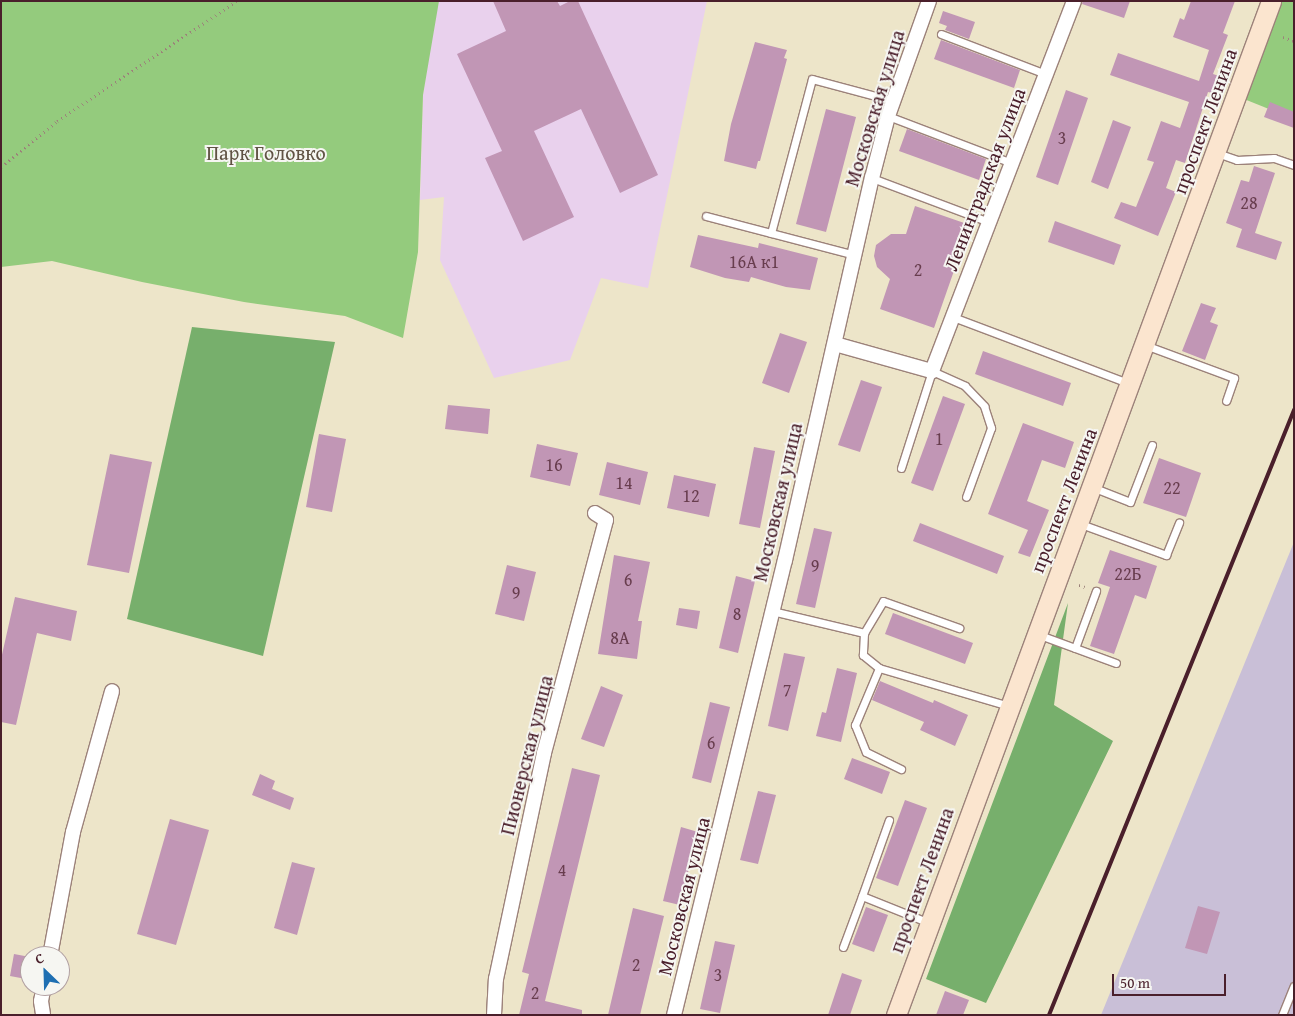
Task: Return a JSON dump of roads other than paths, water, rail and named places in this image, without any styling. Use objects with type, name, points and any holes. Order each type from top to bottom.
[{"type":"main road","name":"проспект Ленина","points":[[896,1015],[1271,1]]},
{"type":"street","name":"Московская улица","points":[[674,1015],[772,611],[872,178],[888,116],[929,1]]},
{"type":"street","name":"Ленинградская улица","points":[[932,371],[1074,1]]},
{"type":"street","points":[[835,344],[932,371]]},
{"type":"street","name":"Пионерская улица","points":[[494,1015],[496,979],[544,753],[606,520],[595,513]]},
{"type":"street","points":[[52,946],[73,832],[112,692]]},
{"type":"street","points":[[42,996],[41,1001],[44,1015]]},
{"type":"lane","points":[[941,34],[1046,74]]},
{"type":"lane","points":[[771,233],[812,79],[894,101]]},
{"type":"lane","points":[[888,116],[1012,163]]},
{"type":"lane","points":[[1216,153],[1237,160],[1274,158],[1294,165]]},
{"type":"lane","points":[[872,178],[989,222]]},
{"type":"lane","points":[[706,216],[855,255]]},
{"type":"lane","points":[[953,317],[1130,384]]},
{"type":"lane","points":[[1145,345],[1234,378],[1226,401]]},
{"type":"lane","points":[[902,468],[932,371],[965,386],[984,406],[991,428],[966,497]]},
{"type":"lane","points":[[1092,487],[1130,502],[1152,445]]},
{"type":"lane","points":[[1078,523],[1166,556],[1179,522]]},
{"type":"lane","points":[[1075,648],[1096,591]]},
{"type":"lane","points":[[959,628],[883,602],[864,633],[863,655],[879,668],[1009,706]]},
{"type":"lane","points":[[772,611],[864,633]]},
{"type":"lane","points":[[1037,634],[1116,663]]},
{"type":"lane","points":[[879,668],[855,725],[866,752],[901,769]]},
{"type":"lane","points":[[843,947],[889,820]]},
{"type":"lane","points":[[862,896],[929,923]]},
{"type":"lane","points":[[1282,1015],[1294,986]]},
{"type":"railway","points":[[1049,1015],[1294,410]]},
{"type":"park label","name":"Парк Головко","points":[[266,152]]}]
